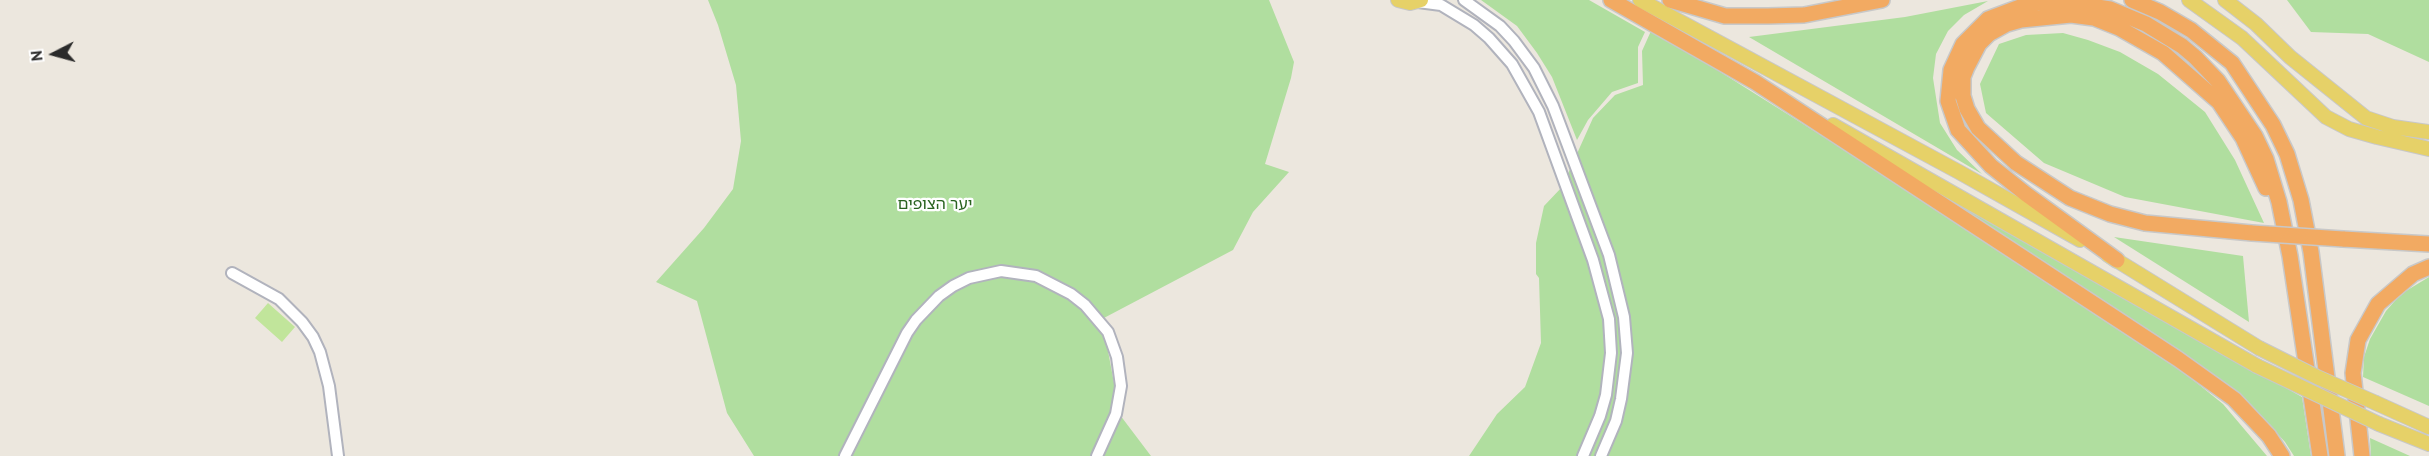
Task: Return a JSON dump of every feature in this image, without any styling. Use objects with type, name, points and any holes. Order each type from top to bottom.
[{"type":"highway","points":[[1611,0],[1755,82],[2025,256],[2208,379],[2234,399],[2254,419],[2282,456]]},
{"type":"highway","points":[[1670,0],[1725,16],[1768,16],[1804,15],[1882,0]]},
{"type":"highway","points":[[2132,0],[2160,12],[2191,30],[2232,63],[2273,125],[2287,154],[2301,200],[2311,252],[2337,456]]},
{"type":"highway","points":[[2116,260],[1991,166],[1958,130],[1948,101],[1951,70],[1963,44],[1988,19],[2038,3],[2068,2],[2092,5],[2129,16],[2181,46],[2218,81],[2255,136],[2266,159],[2284,228],[2320,456]]},
{"type":"highway","points":[[2284,228],[2254,160],[2232,118],[2208,91],[2148,43],[2094,18],[2071,15],[2031,18],[2007,24],[1989,34],[1979,44],[1963,77],[1964,103],[1978,128],[2016,163],[2070,198],[2110,214],[2145,223],[2252,233],[2429,244]]},
{"type":"highway","points":[[2362,456],[2354,374],[2358,340],[2378,304],[2413,274],[2429,267]]},
{"type":"main road","points":[[1398,0],[1410,3],[1420,1]]},
{"type":"main road","points":[[1640,0],[1959,172],[2116,260],[2259,348],[2317,378],[2429,427]]},
{"type":"main road","points":[[2189,0],[2242,38],[2326,117],[2367,135],[2429,149]]},
{"type":"main road","points":[[2225,0],[2256,24],[2290,57],[2366,118],[2393,127],[2429,132]]},
{"type":"main road","points":[[1755,82],[2257,366],[2379,424],[2429,444]]},
{"type":"street","points":[[1464,0],[1500,26],[1534,69],[1553,106],[1609,255],[1624,317],[1627,353],[1618,410],[1600,456]]},
{"type":"street","points":[[1420,1],[1441,5],[1474,25],[1512,64],[1539,112],[1593,260],[1609,319],[1611,353],[1606,395],[1583,456]]},
{"type":"street","points":[[845,456],[907,333],[916,320],[952,286],[969,278],[1001,271],[1036,276],[1071,294],[1092,312],[1108,332],[1117,357],[1121,386],[1116,414],[1097,456]]},
{"type":"street","points":[[232,273],[279,299],[302,322],[313,337],[320,352],[329,386],[338,456]]},
{"type":"green space","name":"יער הצופים","points":[[708,0],[1269,0],[1294,62],[1265,164],[1289,172],[1253,212],[1233,250],[1102,319],[1120,415],[1151,456],[754,456],[727,413],[697,301],[656,282],[704,228],[733,189],[741,141],[736,85]]},
{"type":"green space","points":[[1481,0],[1589,0],[1645,32],[1638,47],[1638,83],[1612,92],[1588,120],[1577,140],[1552,77],[1537,53],[1517,26]]},
{"type":"green space","points":[[2287,0],[2429,0],[2429,62],[2368,34],[2311,32]]},
{"type":"green space","points":[[1988,1],[1964,15],[1948,31],[1936,54],[1933,78],[1940,123],[1957,150],[1982,174],[1749,37],[1905,17]]},
{"type":"green space","points":[[1651,31],[1687,51],[1878,171],[2172,363],[2223,404],[2267,456],[1469,456],[1497,414],[1525,387],[1541,343],[1536,243],[1544,206],[1562,187],[1593,118],[1615,95],[1643,85],[1642,51]]},
{"type":"green space","points":[[2063,33],[2120,52],[2158,74],[2205,112],[2235,160],[2264,223],[2125,197],[2044,163],[1986,113],[1980,84],[1999,44],[2026,35]]},
{"type":"green space","points":[[1907,175],[2302,397],[2311,456],[2294,456],[2265,420],[2237,396]]},
{"type":"green space","points":[[2114,237],[2243,256],[2249,322]]},
{"type":"green space","points":[[2429,277],[2429,406],[2363,377],[2364,357],[2370,339],[2386,311],[2401,294]]},
{"type":"green space","points":[[268,303],[295,327],[282,342],[255,318]]},
{"type":"green space","points":[[2370,438],[2410,456],[2371,456]]}]
